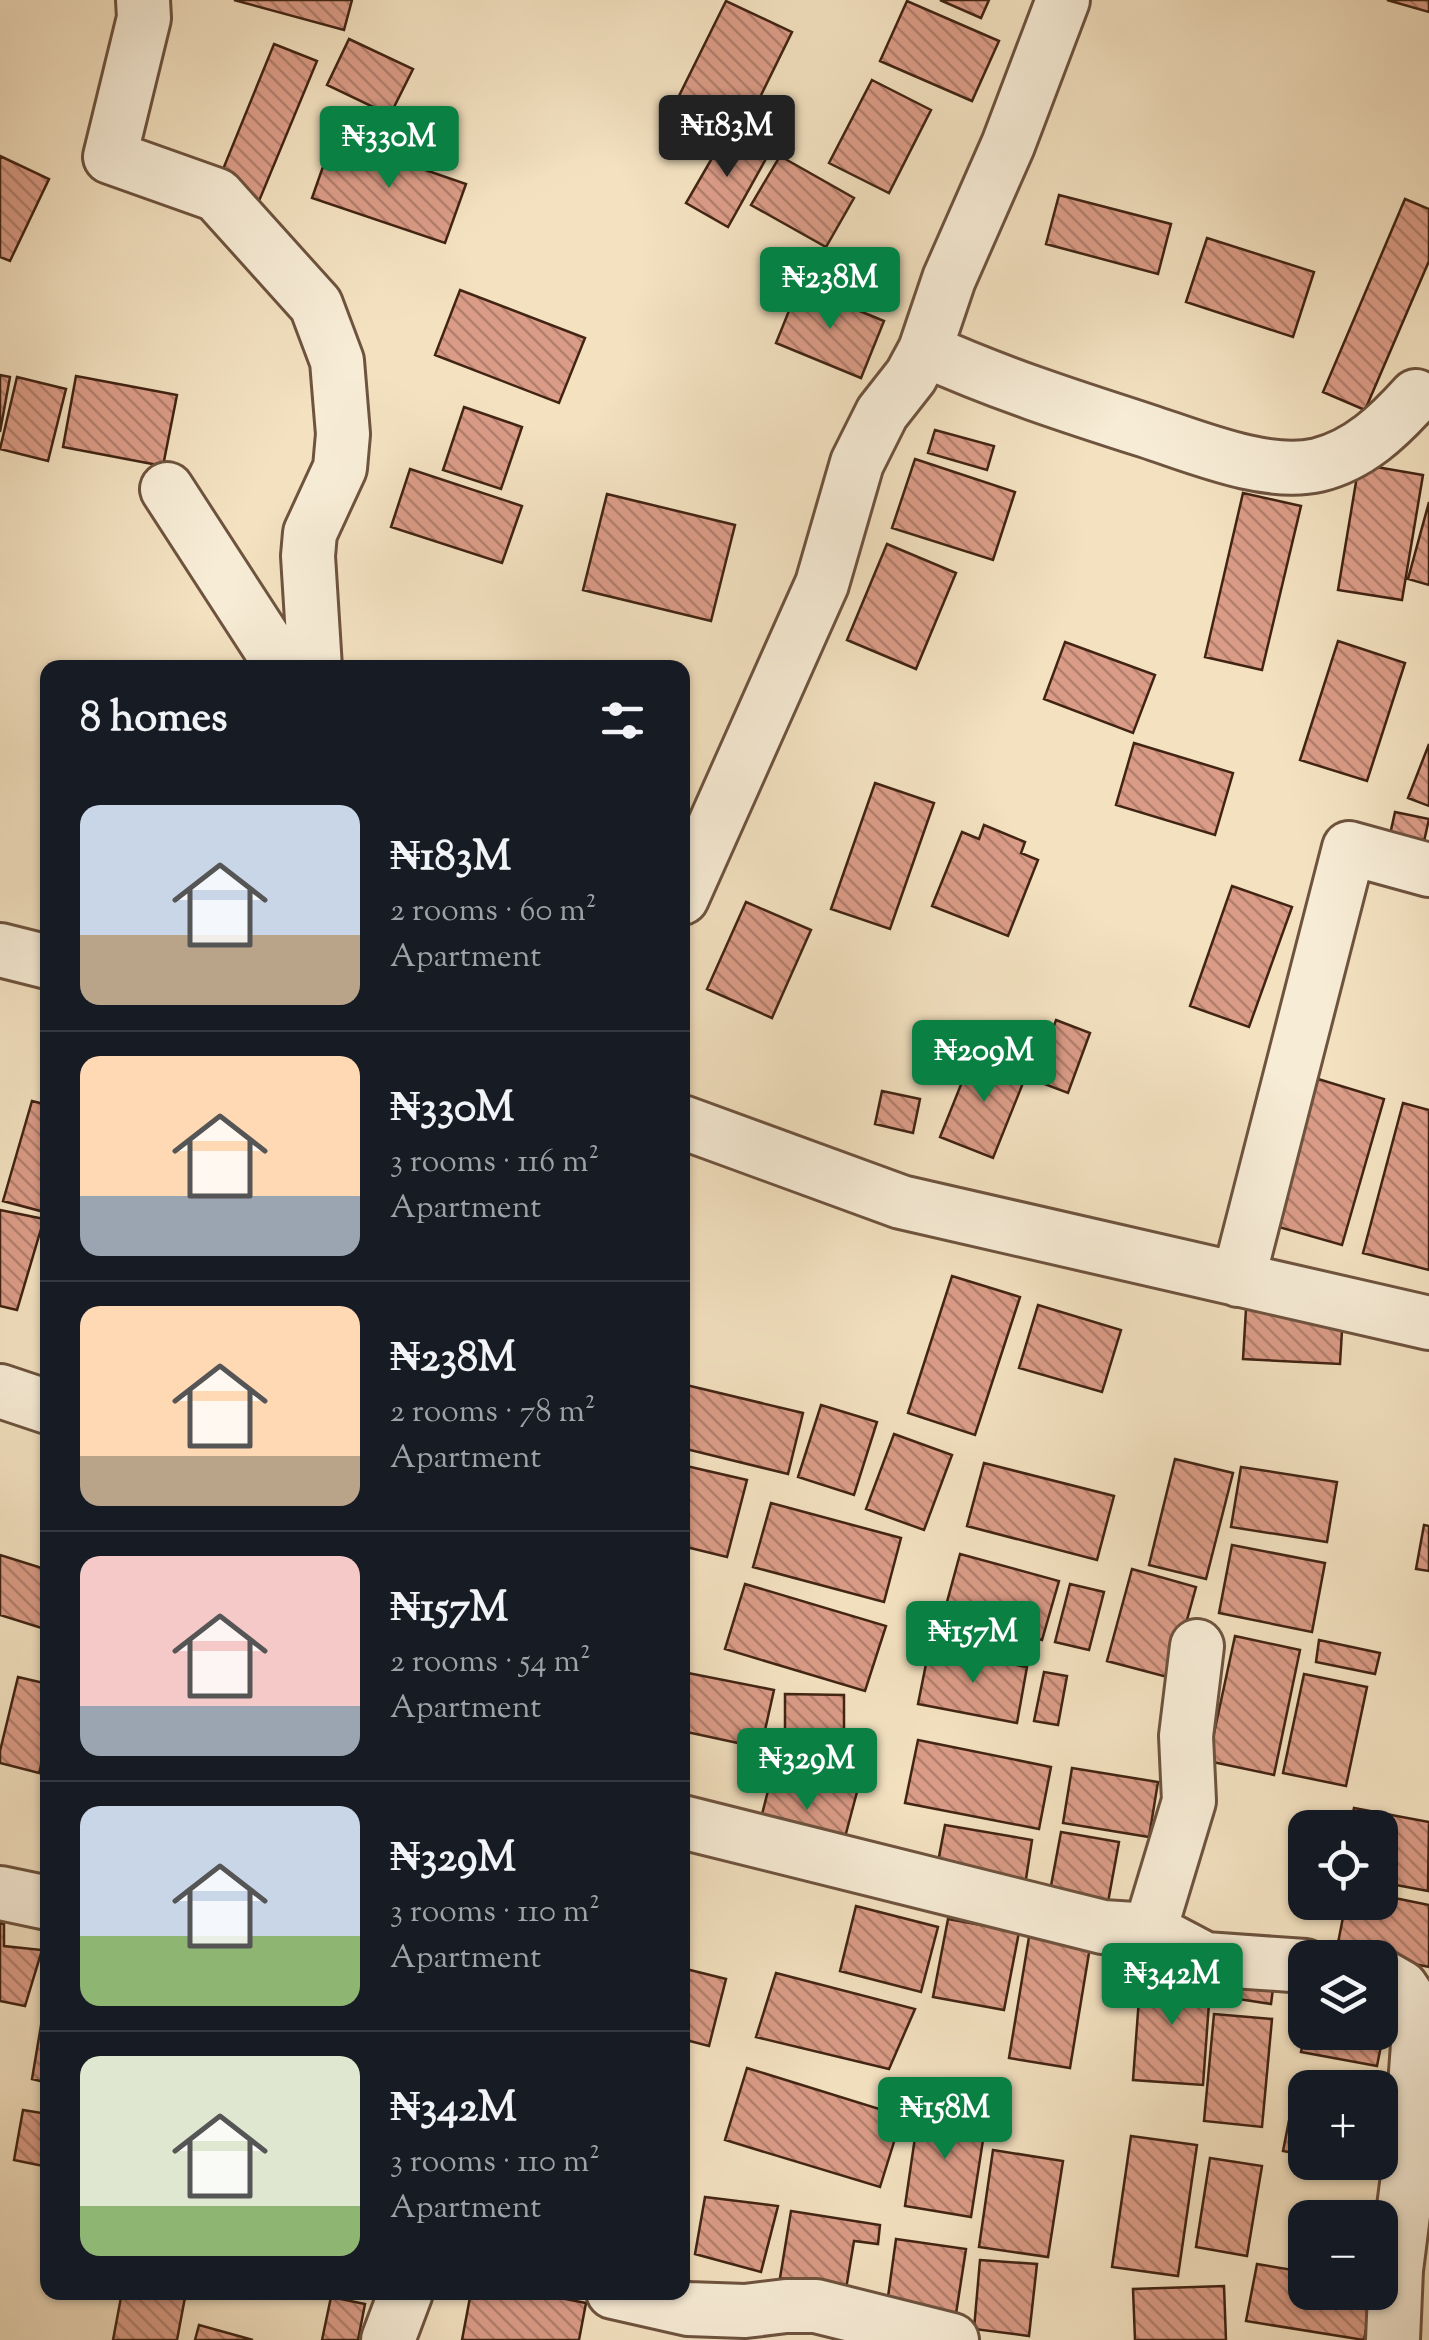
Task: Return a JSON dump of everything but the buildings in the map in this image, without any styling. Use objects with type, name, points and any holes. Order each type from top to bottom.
[{"type":"street","points":[[143,0],[144,18],[110,157],[217,196],[316,305],[336,361],[343,434],[340,468],[310,533],[309,544],[315,660]]},
{"type":"street","points":[[690,880],[822,584],[857,463],[882,413],[911,376],[925,350],[948,279],[1008,145],[1063,0]]},
{"type":"street","points":[[925,350],[991,380],[1099,416],[1222,456],[1286,468],[1319,465],[1364,446],[1416,396]]},
{"type":"street","points":[[168,489],[278,660]]},
{"type":"street","points":[[1238,1280],[1349,848],[1429,870]]},
{"type":"street","points":[[0,950],[40,960]]},
{"type":"street","points":[[690,1125],[902,1202],[1429,1323]]},
{"type":"street","points":[[0,1391],[40,1404]]},
{"type":"street","points":[[1150,1930],[1189,1801],[1186,1736],[1197,1646]]},
{"type":"street","points":[[690,1824],[1102,1927],[1150,1930],[1206,1959],[1288,1965]]},
{"type":"street","points":[[0,1893],[40,1901]]},
{"type":"street","points":[[1393,2340],[1419,2031],[1414,2006],[1398,1985]]},
{"type":"street","points":[[388,2340],[403,2300]]},
{"type":"street","points":[[648,2300],[688,2309],[746,2311],[816,2306],[952,2340]]}]
